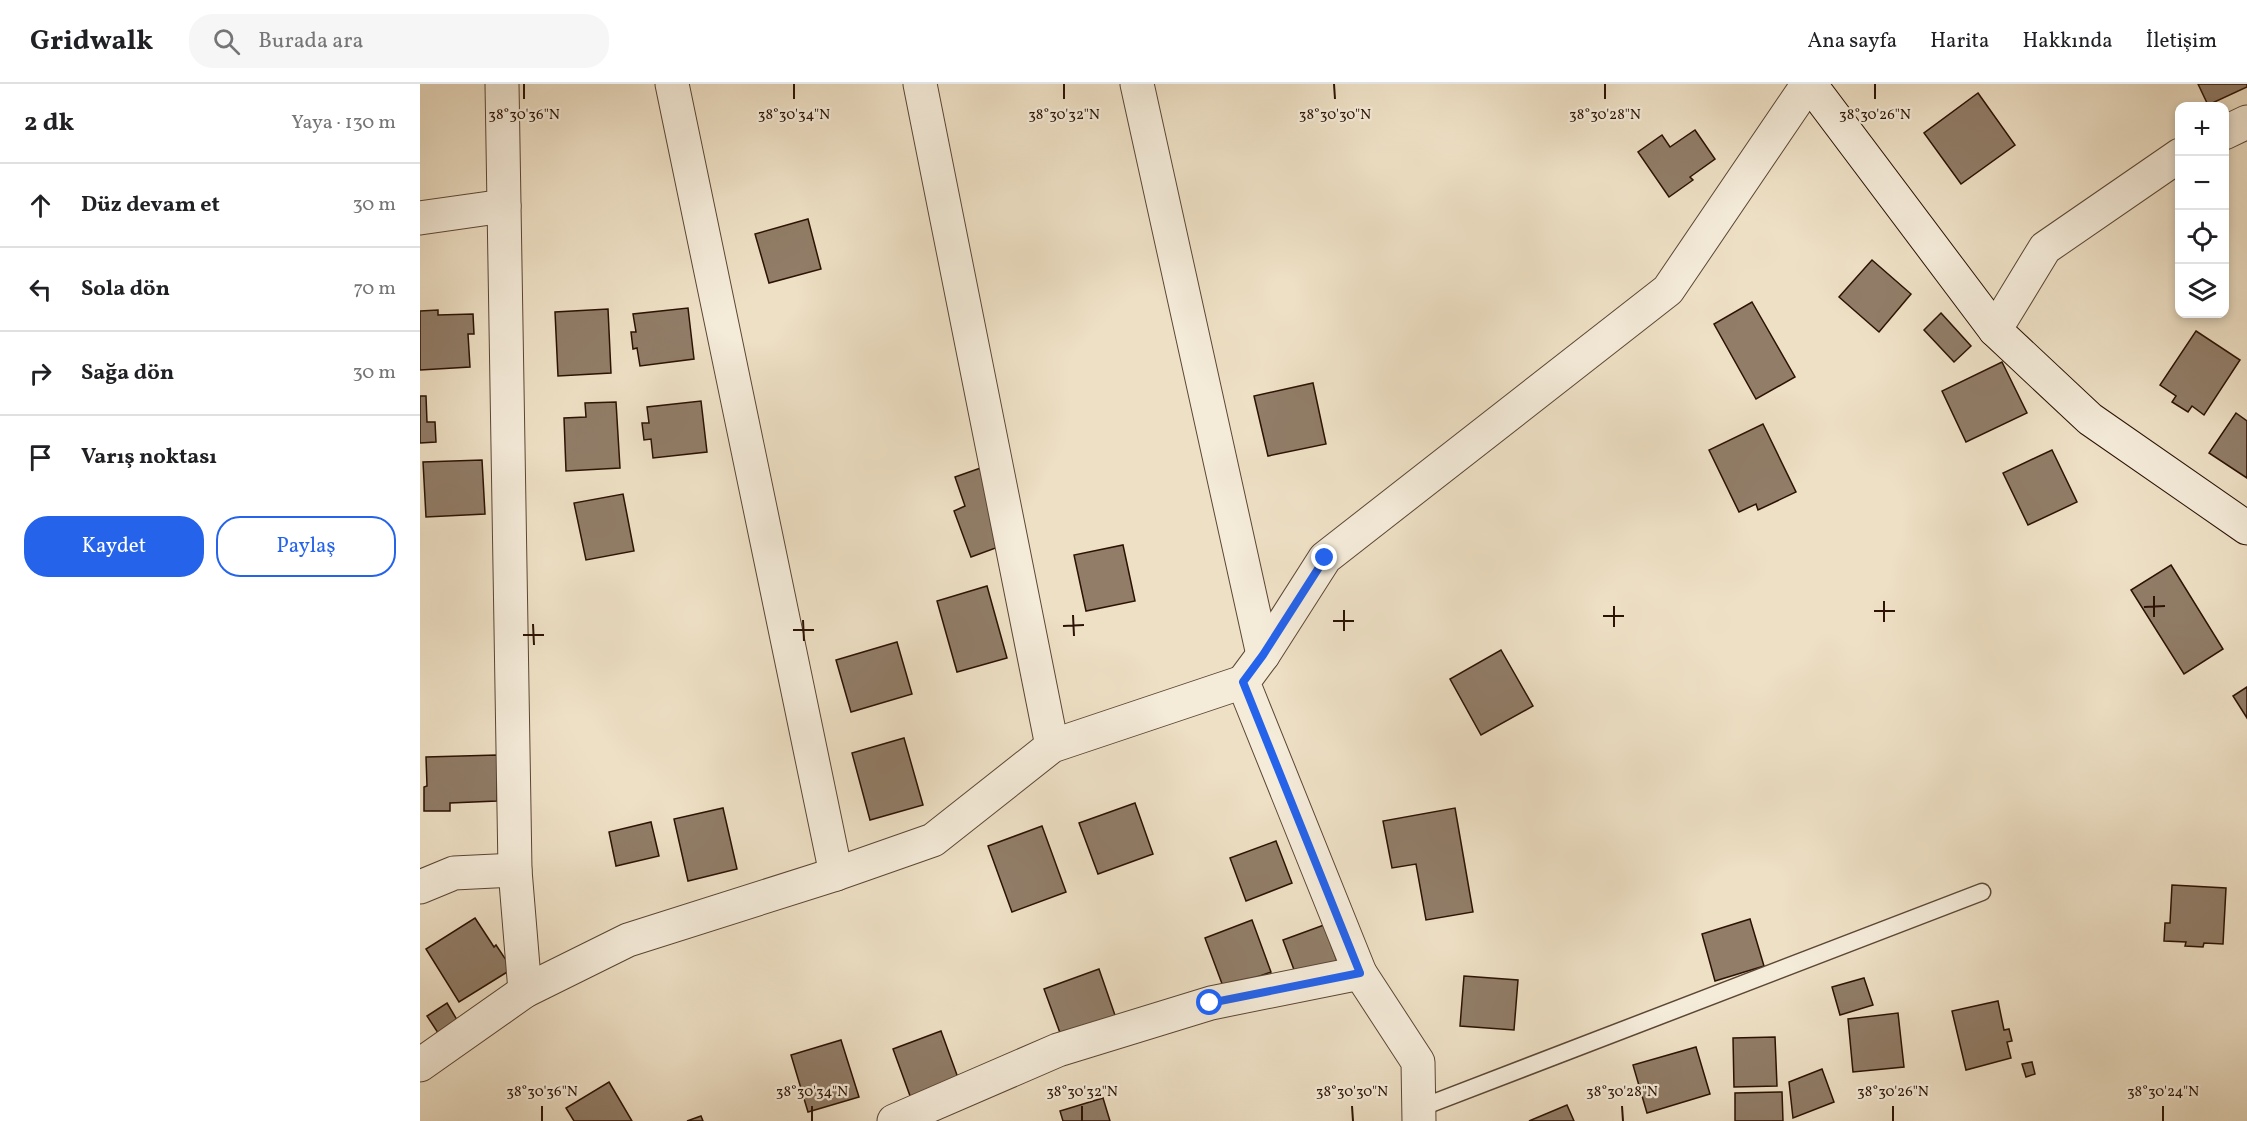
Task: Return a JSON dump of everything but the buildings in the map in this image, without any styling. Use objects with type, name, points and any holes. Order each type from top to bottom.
[{"type":"street","points":[[501,84],[515,870],[525,991]]},
{"type":"street","points":[[672,84],[836,874]]},
{"type":"street","points":[[920,84],[1052,746]]},
{"type":"street","points":[[1137,84],[1263,655]]},
{"type":"street","points":[[420,1065],[525,991],[628,940],[836,874],[933,840],[1052,746],[1243,682],[1325,558],[1668,290],[1809,84],[1995,330],[2090,419],[2247,528]]},
{"type":"street","points":[[2229,131],[2247,122]]},
{"type":"street","points":[[1995,330],[2045,248],[2179,156]]},
{"type":"street","points":[[420,218],[504,206]]},
{"type":"street","points":[[1243,682],[1360,973],[1418,1062],[1419,1115]]},
{"type":"street","points":[[420,887],[454,873],[515,870]]},
{"type":"street","points":[[894,1121],[1058,1050],[1210,1003],[1360,973]]},
{"type":"lane","points":[[1419,1115],[1982,892]]},
{"type":"route","points":[[1210,1003],[1360,973],[1243,682],[1325,558]]}]
